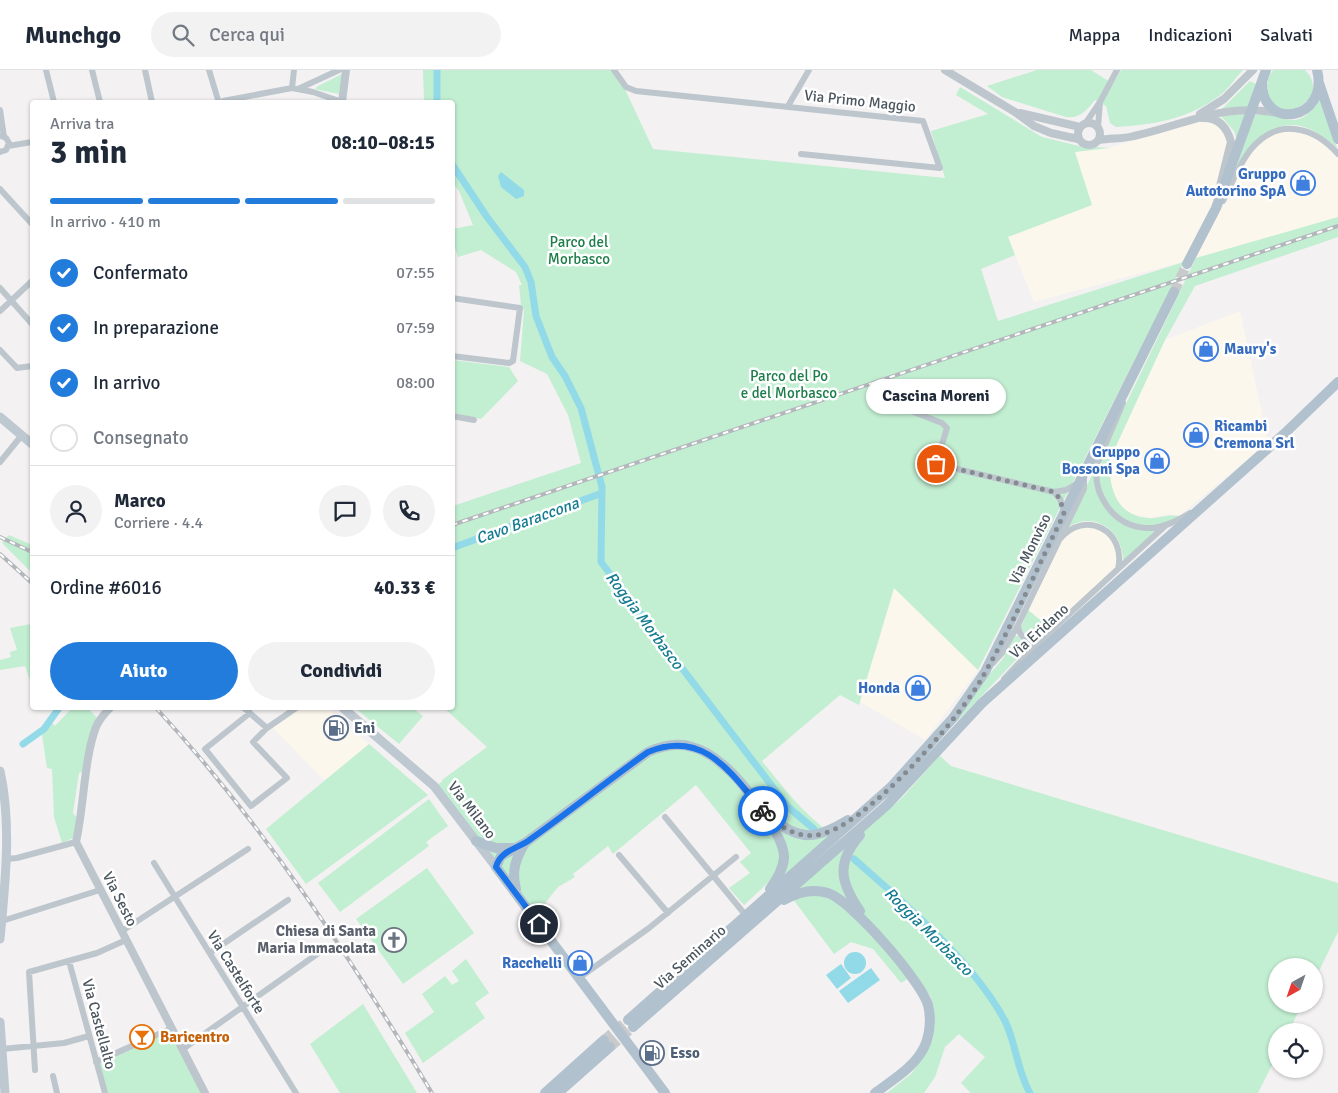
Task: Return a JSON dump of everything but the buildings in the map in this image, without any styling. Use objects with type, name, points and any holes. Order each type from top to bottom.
[{"type":"main road","points":[[1188,264],[1216,208],[1264,74]]},
{"type":"main road","points":[[1264,74],[1266,99],[1280,113],[1297,114],[1309,107],[1316,94],[1317,74]]},
{"type":"main road","points":[[1317,74],[1338,138]]},
{"type":"main road","name":"Via Monviso","points":[[868,808],[904,775],[958,712],[978,684],[1174,292]]},
{"type":"main road","name":"Via Eridano","points":[[764,906],[886,805],[957,728],[996,691],[1211,499],[1338,382]]},
{"type":"main road","points":[[0,417],[30,442]]},
{"type":"main road","name":"Via Milano","points":[[345,710],[434,786],[665,1093]]},
{"type":"main road","points":[[496,867],[502,856],[516,851],[648,752],[672,745],[693,747],[724,765],[764,813],[779,836],[784,858],[764,906]]},
{"type":"main road","points":[[0,771],[3,858],[0,939]]},
{"type":"main road","points":[[874,933],[847,889],[843,866],[852,844],[886,805]]},
{"type":"main road","points":[[764,813],[788,831],[816,836],[826,833],[868,808]]},
{"type":"main road","points":[[764,906],[868,808]]},
{"type":"main road","points":[[476,841],[496,848],[516,851]]},
{"type":"main road","points":[[516,851],[514,871],[517,895]]},
{"type":"main road","points":[[764,906],[800,892],[827,892],[842,900],[874,933],[920,987],[928,1004],[930,1025],[926,1042],[919,1057],[875,1093]]},
{"type":"main road","name":"Via Seminario","points":[[630,1024],[764,906]]},
{"type":"main road","points":[[0,1022],[2,1078],[5,1093]]},
{"type":"main road","points":[[545,1093],[607,1044],[558,1093]]},
{"type":"street","points":[[46,70],[54,100]]},
{"type":"street","points":[[92,70],[100,100]]},
{"type":"street","points":[[145,70],[152,100]]},
{"type":"street","points":[[209,70],[219,100]]},
{"type":"street","points":[[294,70],[295,88]]},
{"type":"street","points":[[237,100],[295,88],[339,70]]},
{"type":"street","points":[[342,100],[346,70]]},
{"type":"street","name":"Via Primo Maggio","points":[[614,70],[626,87],[636,91],[923,121],[940,168],[801,154]]},
{"type":"street","points":[[788,106],[809,70]]},
{"type":"street","points":[[944,70],[1015,112],[1034,126],[1051,134],[1078,139],[1083,144],[1090,146],[1099,134],[1100,102]]},
{"type":"street","points":[[1078,139],[1083,125],[1100,102],[1117,70]]},
{"type":"street","points":[[1192,119],[1224,99],[1253,70]]},
{"type":"street","points":[[295,88],[335,100]]},
{"type":"street","points":[[1015,112],[1083,125],[1092,123],[1099,134],[1113,138],[1135,136],[1223,111],[1252,110],[1280,113]]},
{"type":"street","points":[[0,114],[2,136],[8,140],[6,150],[0,152]]},
{"type":"street","points":[[1192,119],[1212,119],[1220,122],[1229,134],[1231,142],[1229,156],[1219,185],[1216,208]]},
{"type":"street","points":[[1207,226],[1218,211],[1246,156],[1264,137],[1284,130],[1300,129],[1316,134],[1338,154]]},
{"type":"street","points":[[8,146],[30,142]]},
{"type":"street","points":[[0,189],[30,222]]},
{"type":"street","points":[[0,311],[30,283]]},
{"type":"street","points":[[0,288],[30,322]]},
{"type":"street","points":[[455,298],[520,308],[513,361],[509,363],[455,356]]},
{"type":"street","points":[[0,350],[17,368],[30,366]]},
{"type":"street","points":[[1128,385],[1120,412],[1097,464],[1096,478],[1100,495],[1113,513],[1130,524],[1145,528],[1166,525],[1180,519],[1211,499]]},
{"type":"street","points":[[906,409],[942,423],[947,428],[936,464],[1054,492],[1066,490],[1082,477],[1084,489],[1018,625],[1002,653],[985,672]]},
{"type":"street","points":[[455,417],[474,420]]},
{"type":"street","points":[[0,462],[22,435]]},
{"type":"street","points":[[1054,492],[1060,499],[1064,514]]},
{"type":"street","points":[[1060,540],[1067,530],[1080,524],[1102,528],[1118,546],[1120,560],[1118,569]]},
{"type":"street","points":[[996,691],[1007,675],[1038,642],[1166,525]]},
{"type":"street","points":[[1018,625],[1024,639],[1038,642]]},
{"type":"street","points":[[3,858],[17,858],[76,842],[82,816],[91,743],[97,725],[108,710]]},
{"type":"street","points":[[246,710],[267,728]]},
{"type":"street","points":[[250,713],[205,749],[251,806],[287,778],[252,742],[267,728],[293,710]]},
{"type":"street","points":[[665,817],[743,912]]},
{"type":"street","name":"Via Sesto","points":[[76,842],[205,1093]]},
{"type":"street","points":[[122,931],[248,848]]},
{"type":"street","points":[[619,855],[668,912]]},
{"type":"street","points":[[579,978],[668,912],[736,857]]},
{"type":"street","name":"Via Castelforte","points":[[154,864],[296,1093]]},
{"type":"street","points":[[2,921],[100,890]]},
{"type":"street","points":[[210,953],[288,900]]},
{"type":"street","points":[[35,1070],[29,972],[97,953],[126,940]]},
{"type":"street","points":[[183,1049],[320,952]]},
{"type":"street","name":"Via Castellalto","points":[[69,961],[105,1093]]},
{"type":"street","points":[[96,1062],[172,1028]]},
{"type":"street","points":[[2,1049],[64,1043],[89,1036]]},
{"type":"street","points":[[53,1076],[57,1093]]},
{"type":"shaded area","points":[[1212,121],[1227,131],[1229,151],[1197,255],[1248,156],[1264,139],[1280,130],[1315,135],[1338,155],[1338,217],[1034,302],[1007,234],[1075,152],[1109,148],[1198,122]]},
{"type":"shaded area","points":[[1240,311],[1268,442],[1179,516],[1168,514],[1150,518],[1129,513],[1119,504],[1112,492],[1108,478],[1110,459],[1165,340]]},
{"type":"shaded area","points":[[1086,520],[1098,522],[1116,535],[1124,553],[1123,563],[1050,628],[1028,610],[1066,529],[1074,523]]},
{"type":"shaded area","points":[[894,588],[978,670],[925,740],[857,700],[878,645]]},
{"type":"shaded area","points":[[299,710],[329,710],[369,744],[357,757],[324,780],[273,728]]},
{"type":"green space","name":"Parco del Po e del Morbasco","points":[[423,70],[616,70],[653,149],[945,178],[931,131],[988,114],[956,95],[960,87],[1042,137],[1079,146],[1109,148],[1075,152],[1092,205],[1008,237],[1015,255],[981,269],[998,321],[1184,262],[978,670],[894,588],[859,705],[840,695],[762,761],[791,797],[812,818],[848,845],[901,799],[941,754],[940,756],[951,766],[1338,883],[1338,932],[1323,963],[1323,958],[1268,958],[1268,1013],[1298,1013],[1293,1023],[1268,1023],[1268,1073],[1258,1093],[971,1093],[961,1083],[985,1057],[959,1034],[945,1047],[935,1077],[924,1093],[887,1093],[912,1073],[930,1042],[935,1025],[931,997],[915,974],[901,983],[873,949],[851,942],[834,954],[793,899],[773,878],[744,905],[729,888],[750,873],[740,862],[751,853],[696,785],[613,854],[608,846],[573,874],[575,877],[558,887],[534,917],[434,786],[442,782],[442,780],[487,747],[446,710],[455,710],[455,505],[581,463],[568,415],[547,374],[520,361],[524,310],[521,305],[519,285],[522,285],[516,272],[481,250],[458,257],[455,248],[455,229],[473,225],[455,186],[455,100],[424,100]]},
{"type":"green space","points":[[1037,70],[1091,70],[1113,84],[1121,70],[1243,70],[1222,93],[1195,110],[1157,122],[1116,127],[1110,123],[1106,106],[1095,100],[1079,115],[1066,117],[1002,97],[987,86]]},
{"type":"green space","points":[[1273,70],[1305,70],[1312,81],[1313,91],[1308,100],[1300,106],[1291,109],[1281,109],[1273,103],[1267,85]]},
{"type":"green space","points":[[342,74],[339,94],[315,89],[318,86]]},
{"type":"green space","points":[[1250,81],[1256,84],[1250,107],[1222,109]]},
{"type":"green space","points":[[1321,98],[1337,148],[1322,136],[1307,128],[1294,125],[1281,126],[1269,132],[1258,141],[1236,168],[1254,116],[1263,114],[1295,120],[1303,118]]},
{"type":"green space","points":[[1245,114],[1238,142],[1234,131],[1221,116]]},
{"type":"green space","points":[[1338,217],[1338,237],[1195,286],[1165,340],[1110,459],[1110,469],[1116,498],[1128,512],[1148,518],[1179,516],[1123,563],[1119,541],[1105,526],[1087,521],[1076,523],[1066,529],[1196,258]]},
{"type":"green space","points":[[455,360],[509,367],[518,381],[481,419],[455,413]]},
{"type":"green space","points":[[9,535],[30,544],[30,571],[3,544],[2,542]]},
{"type":"green space","points":[[1028,610],[1050,628],[1039,637],[1025,636],[1021,627]]},
{"type":"green space","points":[[30,624],[30,680],[25,666],[0,670],[0,660],[11,657],[10,652],[17,650],[10,628]]},
{"type":"green space","points":[[1015,636],[1018,636],[1027,648],[955,724],[986,678],[1002,660]]},
{"type":"green space","points":[[70,710],[90,710],[97,718],[85,770],[79,773],[73,813],[79,820],[73,838],[62,843],[54,817],[52,769],[47,768],[42,735],[52,723],[55,726]]},
{"type":"green space","points":[[357,710],[416,710],[423,716],[399,744]]},
{"type":"green space","points":[[369,744],[428,795],[306,884],[266,829]]},
{"type":"green space","points":[[429,799],[448,826],[426,842],[429,846],[340,912],[318,883]]},
{"type":"green space","points":[[427,868],[474,933],[403,984],[356,919]]},
{"type":"green space","points":[[466,959],[489,993],[475,1003],[485,1018],[423,1063],[405,1033],[434,1012],[422,994],[445,976],[452,985],[459,981],[452,971]]},
{"type":"green space","points":[[363,1004],[417,1093],[340,1093],[310,1044]]},
{"type":"green space","points":[[171,1030],[205,1093],[105,1093],[97,1062]]},
{"type":"water","points":[[501,172],[524,190],[524,196],[516,199],[501,187],[498,176]]},
{"type":"water","points":[[855,952],[863,955],[866,963],[863,971],[855,974],[847,971],[844,963],[847,955]]},
{"type":"water","points":[[841,964],[851,978],[837,989],[826,975]]},
{"type":"water","points":[[871,968],[880,980],[848,1003],[839,991]]},
{"type":"waterway","name":"Roggia Morbasco","points":[[437,70],[437,100]]},
{"type":"waterway","name":"Roggia Morbasco","points":[[455,169],[487,217],[525,267],[531,282],[536,316],[552,357],[565,376],[581,408],[602,487],[601,562],[788,807],[814,829]]},
{"type":"waterway","name":"Cavo Baraccona","points":[[455,547],[602,493]]},
{"type":"waterway","name":"Cavo Baraccona","points":[[23,744],[44,729],[58,710]]},
{"type":"waterway","name":"Roggia Morbasco","points":[[854,859],[937,934],[957,955],[992,999],[1009,1030],[1022,1076],[1030,1093]]},
{"type":"tunnel","points":[[1174,292],[1187,264]]},
{"type":"tunnel","points":[[604,1040],[628,1020]]},
{"type":"tunnel","points":[[610,1047],[633,1027]]},
{"type":"railway","points":[[455,524],[1338,226]]},
{"type":"railway","points":[[0,537],[30,551]]},
{"type":"railway","points":[[0,554],[30,581]]},
{"type":"railway","points":[[158,710],[233,798],[304,893],[432,1093]]},
{"type":"way so far","points":[[763,811],[788,831],[816,836],[826,833],[868,808],[904,775],[967,701],[978,684],[1064,514],[1060,499],[1054,492],[936,464]]},
{"type":"place","name":"Gruppo Autotorino SpA","points":[[1303,183]]},
{"type":"place","name":"Maury's","points":[[1206,349]]},
{"type":"place","name":"Ricambi Cremona Srl","points":[[1196,435]]},
{"type":"place","name":"Gruppo Bossoni Spa","points":[[1157,461]]},
{"type":"place","name":"Cascina Moreni","points":[[936,464]]},
{"type":"place","name":"Honda","points":[[918,688]]},
{"type":"place","name":"Eni","points":[[336,728]]},
{"type":"place","name":"Chiesa di Santa Maria Immacolata","points":[[394,940]]},
{"type":"place","name":"Racchelli","points":[[580,963]]},
{"type":"place","name":"Baricentro","points":[[142,1037]]},
{"type":"place","name":"Esso","points":[[652,1053]]},
{"type":"route","points":[[539,924],[496,867],[498,862],[502,856],[525,843],[648,752],[659,747],[683,745],[708,753],[724,765],[763,811]]},
{"type":"park label","name":"Parco del Morbasco","points":[[579,250]]}]
